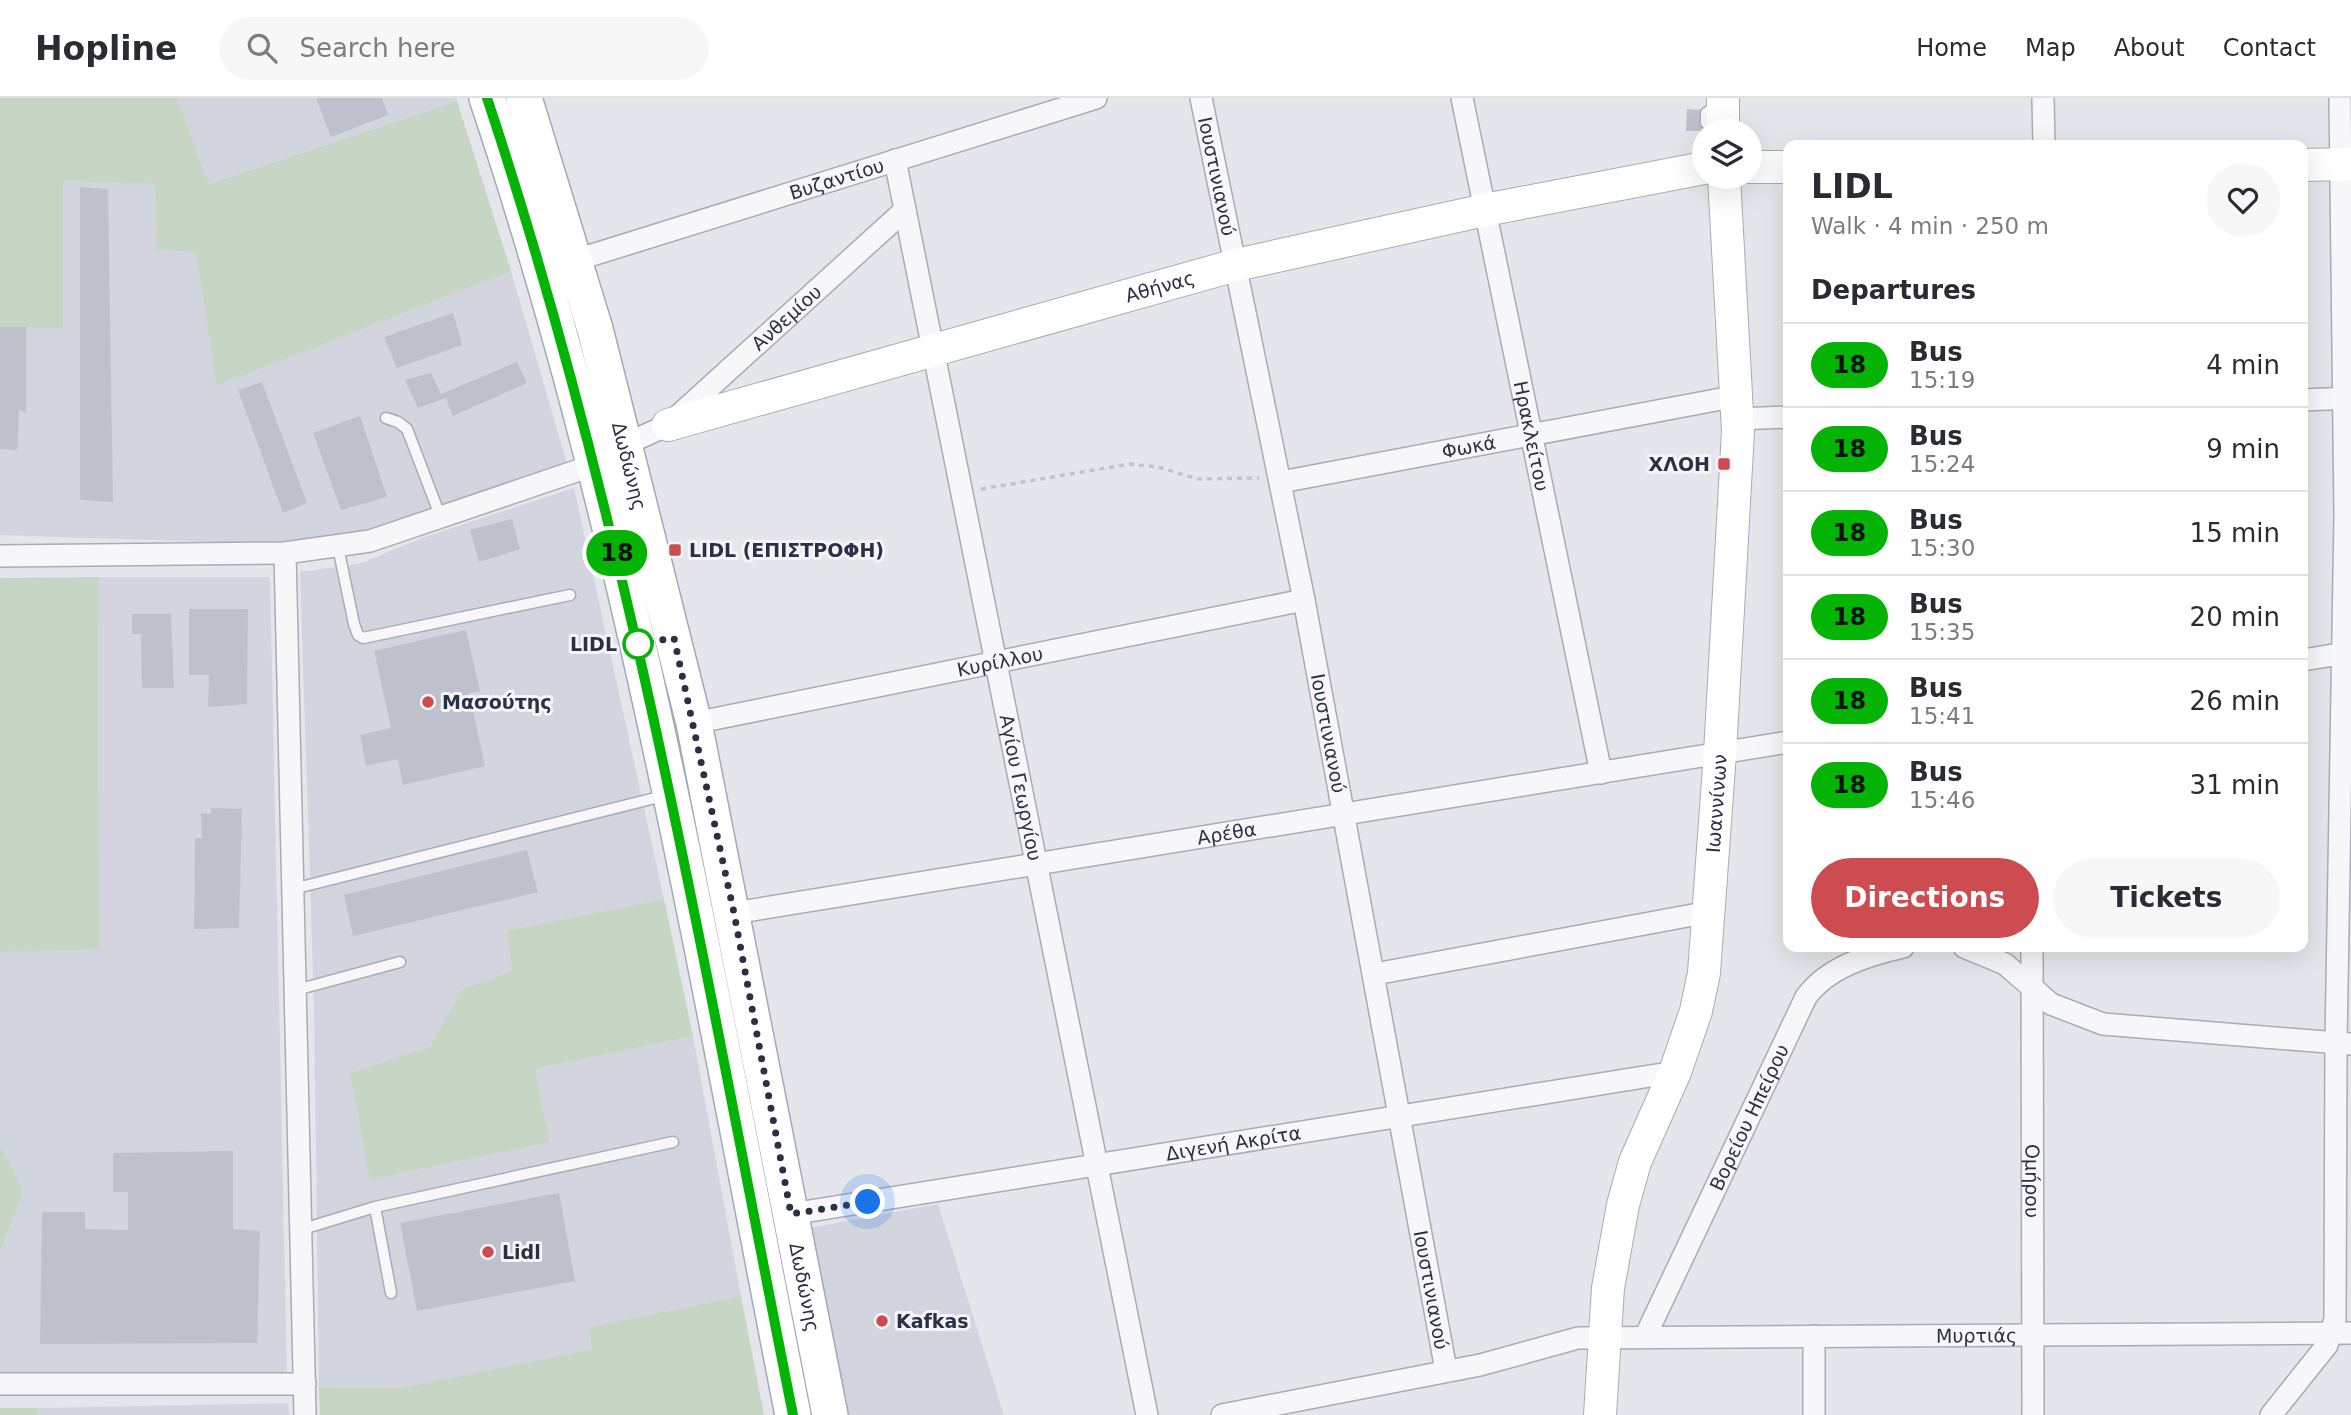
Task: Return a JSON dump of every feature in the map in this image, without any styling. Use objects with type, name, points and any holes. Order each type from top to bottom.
[{"type":"main road","name":"Δωδώνης","points":[[487,98],[533,244],[594,465],[631,615],[670,794],[793,1415]]},
{"type":"main road","name":"Δωδώνης","points":[[524,98],[576,260],[626,444],[694,723],[734,913],[830,1415]]},
{"type":"main road","points":[[2308,165],[2345,164]]},
{"type":"main road","points":[[1762,167],[1783,167]]},
{"type":"main road","name":"Αθήνας","points":[[668,425],[933,348],[1236,265],[1485,210],[1692,170]]},
{"type":"main road","name":"Ιωαννίνων","points":[[1600,1415],[1611,1260],[1626,1193],[1648,1131],[1675,1072],[1700,992],[1709,912],[1738,407],[1725,189]]},
{"type":"street","name":"Βυζαντίου","points":[[576,260],[895,160],[1069,102],[1096,98]]},
{"type":"street","name":"Ιουστινιανού","points":[[1202,98],[1304,600],[1446,1370]]},
{"type":"street","name":"Ηρακλείτου","points":[[1462,98],[1601,773]]},
{"type":"street","points":[[2043,98],[2044,140]]},
{"type":"street","points":[[2271,1415],[2342,1333],[2347,398],[2345,164],[2340,98]]},
{"type":"street","name":"Αγίου Γεωργίου","points":[[895,160],[1147,1415]]},
{"type":"street","name":"Ανθεμίου","points":[[668,425],[905,211]]},
{"type":"street","points":[[2308,400],[2347,398]]},
{"type":"street","name":"Φωκά","points":[[1281,482],[1531,434],[1738,407],[1783,416]]},
{"type":"street","name":"Αθήνας","points":[[626,444],[668,425]]},
{"type":"street","points":[[0,556],[285,553],[338,547],[381,538],[594,465]]},
{"type":"street","points":[[285,553],[303,1229],[305,1415]]},
{"type":"street","name":"Κυρίλλου","points":[[694,723],[1304,600]]},
{"type":"street","points":[[2308,659],[2347,653]]},
{"type":"street","name":"Αρέθα","points":[[734,913],[1783,743]]},
{"type":"street","points":[[1374,974],[1709,912]]},
{"type":"street","name":"Βορείου Ηπείρου","points":[[1645,1337],[1806,997],[1822,980],[1843,967],[1888,952]]},
{"type":"street","points":[[1976,952],[2005,964],[2052,1004],[2066,1012],[2103,1024],[2343,1044]]},
{"type":"street","name":"Ομήρου","points":[[2032,952],[2033,1415]]},
{"type":"street","name":"Διγενή Ακρίτα","points":[[791,1214],[1675,1072]]},
{"type":"street","name":"Μυρτιάς","points":[[1222,1415],[1480,1365],[1560,1341],[1604,1336],[2342,1333]]},
{"type":"street","points":[[1814,1336],[1814,1415]]},
{"type":"street","points":[[0,1384],[305,1384]]},
{"type":"lane","points":[[386,418],[407,429],[441,518]]},
{"type":"lane","points":[[338,547],[354,624],[358,635],[363,638],[570,595]]},
{"type":"lane","points":[[293,889],[670,794]]},
{"type":"lane","points":[[296,990],[400,962]]},
{"type":"lane","points":[[303,1229],[375,1208],[673,1142]]},
{"type":"lane","points":[[375,1208],[391,1293]]},
{"type":"path","points":[[962,492],[1122,465],[1158,467],[1198,479],[1255,478],[1281,482]]},
{"type":"shaded area","points":[[177,98],[456,98],[457,101],[209,184]]},
{"type":"shaded area","points":[[62,181],[155,184],[156,250],[196,252],[218,384],[511,271],[567,464],[341,539],[244,543],[0,535],[0,327],[63,327]]},
{"type":"shaded area","points":[[574,488],[664,899],[506,931],[512,971],[462,989],[430,1047],[350,1073],[550,1142],[533,1069],[693,1036],[741,1296],[589,1327],[592,1349],[401,1388],[319,1387],[314,1004],[300,572],[359,564],[422,538]]},
{"type":"shaded area","points":[[98,577],[270,577],[287,1375],[0,1373],[0,1253],[22,1191],[0,1145],[0,952],[99,948]]},
{"type":"shaded area","points":[[938,1204],[1004,1415],[847,1415],[809,1228]]},
{"type":"shaded area","points":[[288,1403],[289,1415],[39,1415],[38,1408]]},
{"type":"green space","points":[[0,98],[177,98],[209,184],[457,101],[511,271],[217,385],[196,252],[156,250],[155,184],[63,181],[63,328],[0,327]]},
{"type":"green space","points":[[98,577],[99,949],[0,952],[0,578]]},
{"type":"green space","points":[[664,899],[693,1036],[534,1069],[550,1142],[370,1179],[350,1073],[430,1047],[462,989],[512,971],[506,931]]},
{"type":"green space","points":[[0,1145],[23,1191],[0,1253]]},
{"type":"green space","points":[[741,1296],[764,1415],[320,1415],[319,1387],[401,1388],[592,1349],[589,1327]]},
{"type":"green space","points":[[0,1408],[38,1408],[39,1415],[0,1415]]},
{"type":"building","points":[[316,98],[382,98],[388,115],[331,137]]},
{"type":"building","points":[[1687,109],[1703,110],[1703,119],[1692,119],[1692,131],[1686,131]]},
{"type":"building","points":[[80,187],[108,189],[113,502],[80,500]]},
{"type":"building","points":[[453,313],[462,345],[397,368],[384,337]]},
{"type":"building","points":[[0,327],[26,327],[26,413],[19,410],[17,450],[0,449]]},
{"type":"building","points":[[517,362],[527,383],[453,416],[446,398],[418,408],[405,380],[431,373],[441,394]]},
{"type":"building","points":[[262,382],[307,503],[283,513],[238,390]]},
{"type":"building","points":[[360,416],[387,497],[341,510],[313,433]]},
{"type":"building","points":[[512,519],[520,549],[479,562],[470,530]]},
{"type":"building","points":[[189,609],[248,609],[247,704],[208,707],[209,675],[189,675]]},
{"type":"building","points":[[132,614],[171,614],[174,688],[142,688],[141,634],[132,634]]},
{"type":"building","name":"Μασούτης","points":[[466,630],[480,691],[469,693],[485,766],[403,785],[398,759],[366,766],[360,735],[391,728],[374,651]]},
{"type":"building","points":[[211,808],[242,809],[239,928],[194,929],[195,838],[202,838],[201,813],[211,814]]},
{"type":"building","points":[[527,850],[538,892],[353,936],[344,895]]},
{"type":"building","points":[[233,1151],[233,1229],[260,1231],[257,1343],[40,1344],[42,1212],[85,1212],[85,1229],[128,1230],[128,1192],[113,1192],[113,1153]]},
{"type":"building","name":"Lidl","points":[[559,1193],[575,1281],[417,1311],[400,1223]]},
{"type":"bus line","name":"18","points":[[487,98],[533,244],[613,537],[691,895],[793,1415]]},
{"type":"place","name":"ΧΛΟΗ","points":[[1724,464]]},
{"type":"place","name":"LIDL (ΕΠΙΣΤΡΟΦΗ)","points":[[675,550]]},
{"type":"place","name":"LIDL","points":[[638,644]]},
{"type":"place","name":"Μασούτης","points":[[428,702]]},
{"type":"place","name":"Lidl","points":[[488,1252]]},
{"type":"place","name":"Kafkas","points":[[882,1321]]},
{"type":"route","points":[[638,644],[674,638],[734,913],[791,1214],[868,1202]]}]
